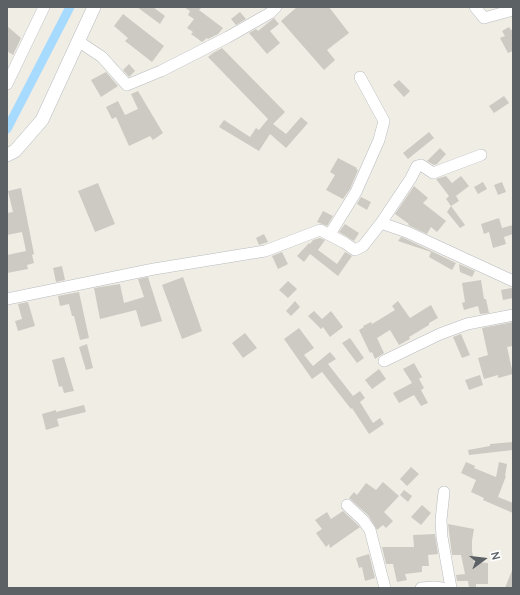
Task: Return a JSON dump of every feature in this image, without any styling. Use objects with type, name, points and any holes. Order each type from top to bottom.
[{"type":"street","points":[[7,84],[44,7]]},
{"type":"street","points":[[7,155],[15,151],[42,120],[94,7]]},
{"type":"street","points":[[78,41],[102,57],[127,85],[161,71],[228,37],[270,13],[276,7]]},
{"type":"street","points":[[475,7],[484,18],[513,10]]},
{"type":"street","points":[[330,234],[356,192],[379,140],[384,121],[360,77]]},
{"type":"street","points":[[7,299],[154,269],[266,251],[320,230],[330,234],[355,250],[363,246],[381,224],[411,178],[417,166],[421,165],[432,174],[481,155]]},
{"type":"street","points":[[381,224],[407,232],[513,281]]},
{"type":"street","points":[[384,361],[440,334],[467,324],[513,314]]},
{"type":"street","points":[[444,492],[441,526],[451,588]]},
{"type":"street","points":[[347,505],[363,520],[370,530],[385,588]]},
{"type":"street","points":[[421,588],[437,588]]},
{"type":"building","points":[[137,7],[153,7],[165,16],[160,24]]},
{"type":"building","points":[[184,7],[202,7],[199,10],[223,28],[218,34],[208,39],[207,38],[202,42],[191,34],[193,32],[187,28],[194,19],[188,15],[190,11]]},
{"type":"building","points":[[297,7],[329,7],[349,33],[327,50],[335,60],[324,70],[281,21]]},
{"type":"building","points":[[240,12],[246,19],[236,25],[231,19]]},
{"type":"building","points":[[123,14],[164,46],[152,62],[125,41],[128,38],[114,26]]},
{"type":"building","points":[[274,18],[279,24],[270,31],[280,43],[267,54],[249,33],[256,29],[258,31]]},
{"type":"building","points":[[7,26],[21,38],[13,55],[7,51]]},
{"type":"building","points":[[509,27],[511,30],[513,29],[513,51],[508,53],[500,38],[505,36],[502,31]]},
{"type":"building","points":[[222,48],[285,112],[273,124],[286,134],[301,117],[308,123],[286,148],[270,134],[259,151],[219,127],[224,120],[250,137],[256,128],[259,130],[268,119],[208,57]]},
{"type":"building","points":[[129,64],[135,71],[129,77],[123,70]]},
{"type":"building","points":[[106,72],[118,86],[101,97],[91,80]]},
{"type":"building","points":[[399,80],[410,91],[404,97],[393,85]]},
{"type":"building","points":[[138,91],[163,133],[153,140],[150,136],[129,146],[116,117],[112,119],[106,107],[118,101],[125,115],[138,109],[131,94]]},
{"type":"building","points":[[504,96],[509,103],[494,113],[489,106]]},
{"type":"building","points":[[429,132],[434,138],[408,159],[403,153]]},
{"type":"building","points":[[440,148],[446,154],[437,164],[434,165],[427,161]]},
{"type":"building","points":[[338,158],[357,168],[356,169],[358,170],[350,189],[343,199],[326,190],[335,175],[330,172]]},
{"type":"building","points":[[446,176],[452,183],[461,176],[469,186],[456,196],[459,201],[451,206],[446,199],[449,196],[436,179]]},
{"type":"building","points":[[483,182],[487,189],[478,194],[474,187]]},
{"type":"building","points":[[502,182],[506,192],[498,195],[494,185]]},
{"type":"building","points":[[98,183],[115,224],[95,232],[78,191]]},
{"type":"building","points":[[414,186],[428,198],[423,203],[446,221],[437,232],[431,227],[427,234],[408,225],[409,224],[395,214]]},
{"type":"building","points":[[21,188],[34,254],[32,255],[34,263],[27,265],[28,269],[7,273],[7,255],[26,251],[22,232],[7,235],[7,213],[13,212],[8,191]]},
{"type":"building","points":[[361,197],[371,202],[367,210],[357,204]]},
{"type":"building","points":[[451,206],[465,225],[460,228],[447,212]]},
{"type":"building","points":[[323,211],[333,216],[327,226],[317,222]]},
{"type":"building","points":[[499,218],[502,228],[513,225],[513,234],[504,237],[506,244],[493,248],[489,232],[484,234],[481,224]]},
{"type":"building","points":[[345,224],[359,233],[354,241],[339,232]]},
{"type":"building","points":[[264,234],[268,242],[259,245],[256,238]]},
{"type":"building","points":[[401,237],[456,263],[452,270],[429,257],[431,252],[398,241]]},
{"type":"building","points":[[320,238],[325,240],[318,250],[337,264],[345,252],[352,256],[338,276],[310,254],[304,262],[297,256],[309,243],[310,244],[313,240]]},
{"type":"building","points":[[282,252],[288,264],[278,269],[272,256]]},
{"type":"building","points":[[459,264],[475,271],[472,277],[460,272]]},
{"type":"building","points":[[62,266],[65,280],[56,282],[53,268]]},
{"type":"building","points":[[148,277],[162,321],[141,327],[136,310],[100,319],[94,288],[120,284],[124,303],[144,297],[138,279]]},
{"type":"building","points":[[183,277],[202,331],[182,339],[162,285]]},
{"type":"building","points":[[481,280],[484,299],[486,299],[489,313],[480,314],[478,306],[464,310],[462,303],[465,302],[462,283]]},
{"type":"building","points":[[288,281],[297,289],[288,298],[279,290]]},
{"type":"building","points":[[513,288],[513,298],[503,300],[501,290]]},
{"type":"building","points":[[79,292],[89,338],[80,340],[74,316],[72,316],[69,304],[60,306],[58,296]]},
{"type":"building","points":[[295,301],[300,307],[291,316],[286,311]]},
{"type":"building","points":[[398,301],[410,318],[431,305],[438,318],[409,337],[410,339],[399,345],[390,330],[377,338],[384,353],[375,359],[372,352],[370,353],[359,330],[364,327],[363,326],[371,322],[372,324],[395,310],[392,306]]},
{"type":"building","points":[[28,302],[35,326],[18,331],[15,321],[22,319],[18,304]]},
{"type":"building","points":[[314,311],[322,319],[331,311],[343,327],[330,337],[323,327],[321,329],[308,316]]},
{"type":"building","points":[[513,322],[513,346],[507,347],[513,374],[498,378],[498,375],[484,379],[478,358],[488,355],[482,328]]},
{"type":"building","points":[[299,328],[314,348],[304,355],[313,366],[330,352],[336,359],[328,364],[353,396],[360,391],[365,398],[360,402],[373,423],[380,418],[384,424],[369,434],[352,408],[351,409],[322,372],[312,379],[284,339]]},
{"type":"building","points":[[245,333],[257,348],[243,358],[232,343]]},
{"type":"building","points":[[461,334],[470,355],[462,358],[453,337]]},
{"type":"building","points":[[350,338],[364,358],[357,363],[342,343]]},
{"type":"building","points":[[87,344],[93,368],[86,370],[79,347]]},
{"type":"building","points":[[64,357],[74,391],[64,393],[62,386],[59,387],[52,360]]},
{"type":"building","points":[[414,363],[422,377],[419,379],[424,388],[421,390],[428,403],[421,406],[414,395],[399,403],[393,393],[412,383],[403,369]]},
{"type":"building","points":[[379,369],[386,379],[372,389],[365,380]]},
{"type":"building","points":[[480,375],[483,385],[469,390],[465,380]]},
{"type":"building","points":[[84,405],[86,412],[57,419],[59,426],[46,430],[42,414]]},
{"type":"building","points":[[513,442],[513,450],[469,455],[468,450],[490,446],[490,444]]},
{"type":"building","points":[[466,462],[475,466],[474,468],[496,477],[499,462],[507,464],[506,476],[498,497],[513,503],[513,513],[483,500],[484,498],[471,492],[476,480],[461,473]]},
{"type":"building","points":[[411,467],[419,474],[407,486],[400,479]]},
{"type":"building","points":[[383,482],[399,496],[384,512],[393,521],[386,528],[383,525],[377,530],[368,515],[349,498],[354,492],[357,495],[366,483],[376,490]]},
{"type":"building","points":[[404,490],[412,496],[408,502],[400,495]]},
{"type":"building","points":[[422,505],[431,513],[421,525],[411,517]]},
{"type":"building","points":[[343,511],[360,527],[330,548],[329,544],[326,547],[316,533],[322,529],[315,520],[327,512],[331,519]]},
{"type":"building","points":[[448,524],[474,529],[472,551],[474,562],[488,563],[488,584],[476,584],[476,588],[469,588],[468,581],[457,581],[456,575],[465,574],[461,555],[452,555]]},
{"type":"building","points":[[435,534],[438,554],[428,555],[429,566],[422,566],[422,572],[405,574],[407,580],[397,582],[393,564],[386,564],[382,547],[414,547],[413,535]]},
{"type":"building","points":[[369,554],[375,578],[365,581],[362,567],[359,568],[356,558]]},
{"type":"building","points":[[513,568],[513,588],[505,588]]},
{"type":"waterway","points":[[7,129],[70,7]]}]
